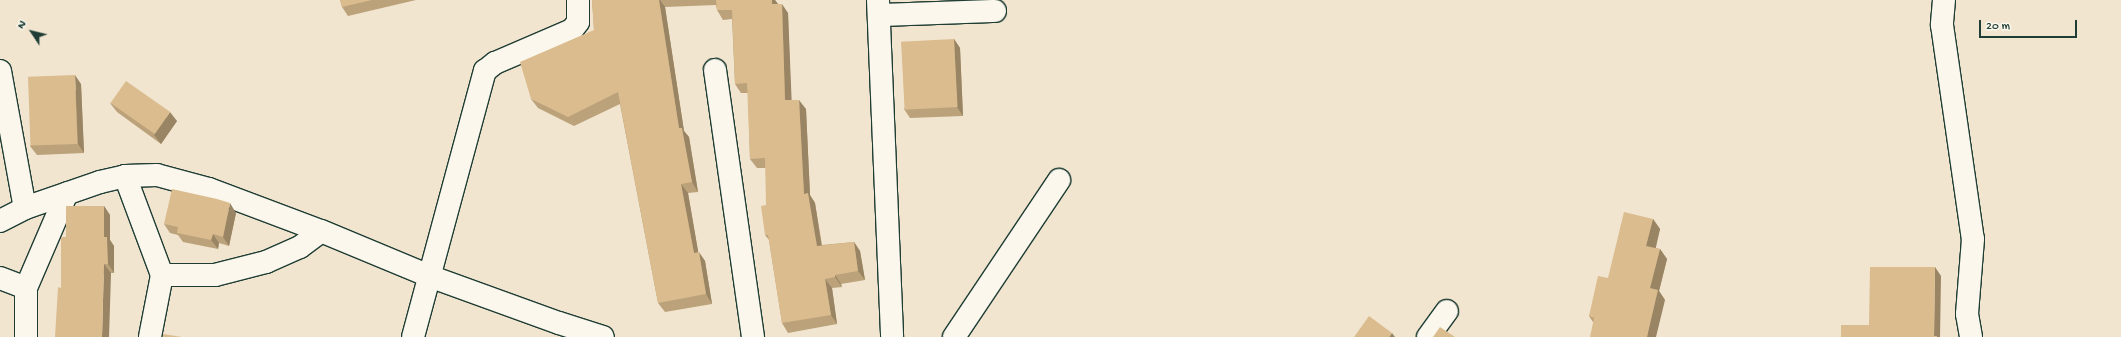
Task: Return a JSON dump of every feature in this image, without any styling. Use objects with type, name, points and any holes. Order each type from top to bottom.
[{"type":"street","points":[[413,337],[485,71],[495,63],[572,30],[578,22],[578,0]]},
{"type":"street","points":[[1944,0],[1942,25],[1973,239],[1967,314],[1971,337]]},
{"type":"street","points":[[892,337],[879,8],[994,11]]},
{"type":"street","points":[[715,70],[753,337]]},
{"type":"street","points":[[0,71],[2,93],[25,208]]},
{"type":"street","points":[[0,221],[25,208],[100,182],[125,176],[157,175],[209,189],[321,231],[429,276],[559,323],[603,337]]},
{"type":"street","points":[[125,176],[162,275],[150,337]]},
{"type":"street","points":[[954,337],[1059,180]]},
{"type":"street","points":[[26,337],[26,288],[67,193]]},
{"type":"street","points":[[162,275],[215,275],[266,262],[300,247],[321,231]]},
{"type":"street","points":[[0,278],[26,288]]},
{"type":"street","points":[[1428,337],[1447,311]]},
{"type":"building","points":[[340,0],[372,0],[342,7]]},
{"type":"building","points":[[592,0],[659,0],[679,128],[682,128],[692,182],[681,184],[694,253],[699,252],[706,294],[658,303],[618,92],[568,117],[531,99],[520,62],[594,30]]},
{"type":"building","points":[[716,0],[772,0],[772,4],[782,4],[785,100],[799,100],[804,194],[808,193],[817,246],[854,242],[858,271],[835,275],[835,277],[825,279],[831,315],[782,323],[768,235],[765,235],[761,206],[766,205],[765,158],[750,159],[747,83],[735,84],[732,10],[717,10]]},
{"type":"building","points":[[954,39],[958,107],[905,110],[901,42]]},
{"type":"building","points":[[75,75],[77,144],[30,146],[28,77]]},
{"type":"building","points":[[126,81],[170,112],[155,134],[111,103]]},
{"type":"building","points":[[172,189],[230,203],[223,237],[213,234],[211,240],[177,233],[178,227],[164,224]]},
{"type":"building","points":[[66,206],[104,206],[104,237],[107,237],[108,264],[104,264],[102,337],[55,337],[58,287],[61,288],[61,237],[66,237]]},
{"type":"building","points":[[1624,212],[1653,219],[1646,246],[1660,249],[1650,288],[1658,290],[1647,337],[1590,337],[1594,318],[1589,316],[1598,276],[1608,278]]},
{"type":"building","points":[[1870,267],[1935,267],[1934,336],[1937,337],[1841,337],[1841,325],[1869,325]]},
{"type":"building","points":[[1369,316],[1392,333],[1389,337],[1354,337]]},
{"type":"building","points":[[1440,327],[1455,337],[1433,337]]},
{"type":"building","points":[[163,334],[182,337],[163,337]]}]
